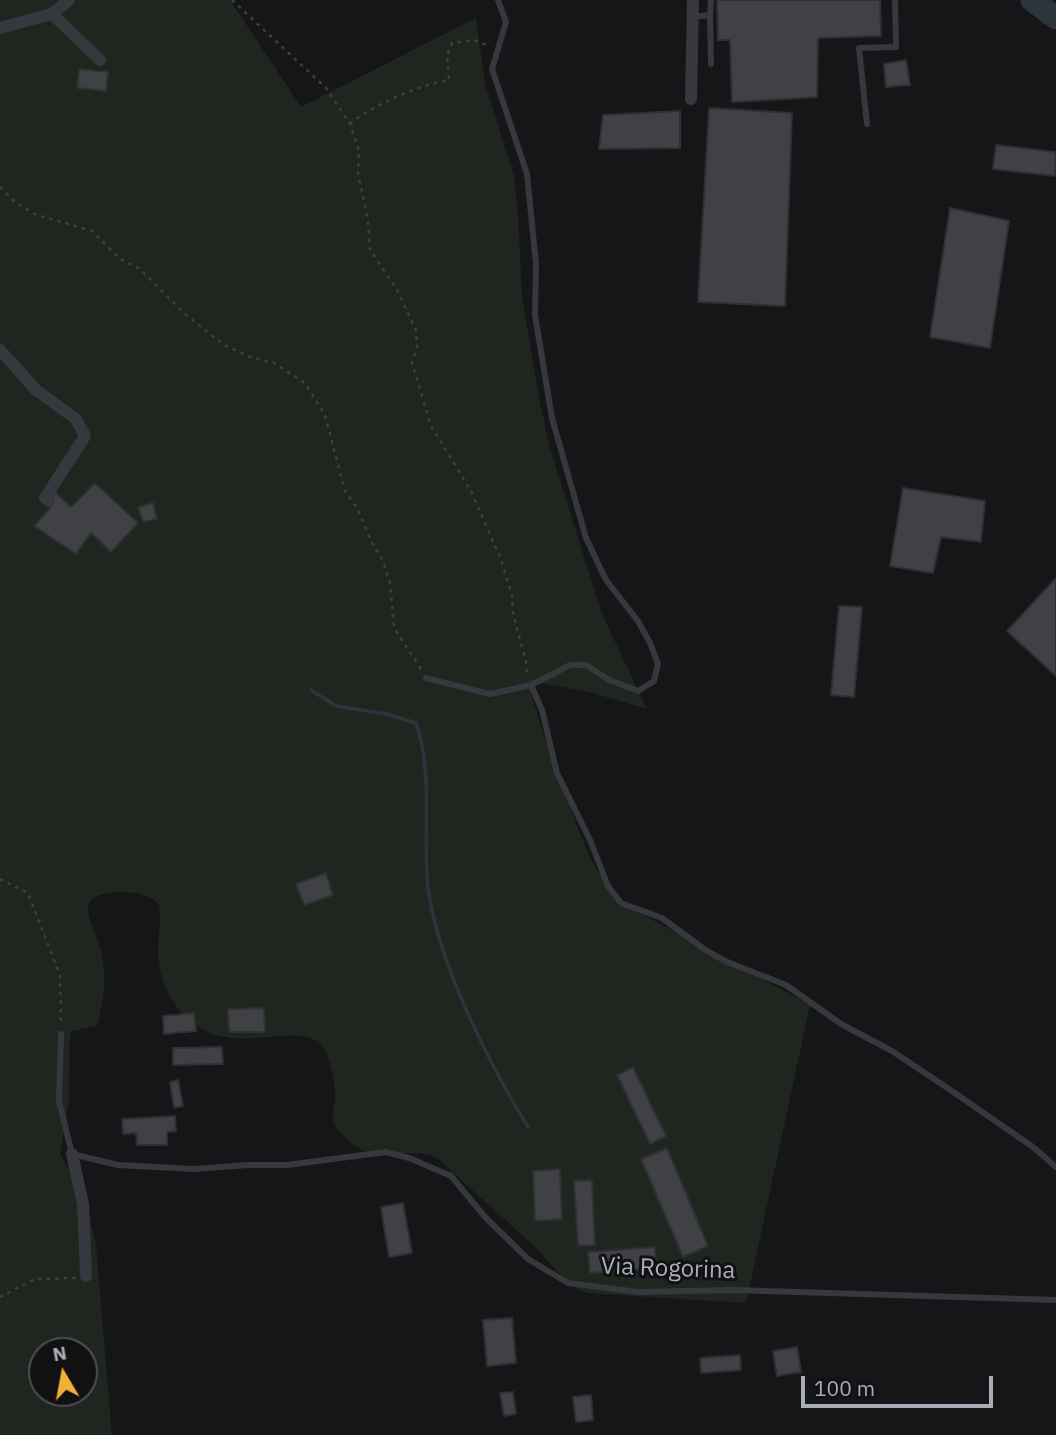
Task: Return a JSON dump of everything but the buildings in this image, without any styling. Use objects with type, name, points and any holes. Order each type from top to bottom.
[{"type":"street","points":[[0,28],[52,14],[69,0]]},
{"type":"street","points":[[691,99],[693,0]]},
{"type":"street","points":[[52,14],[100,60]]},
{"type":"street","points":[[0,350],[36,390],[76,419],[85,436],[45,498],[49,501]]},
{"type":"street","points":[[72,1154],[83,1204],[86,1276]]},
{"type":"lane","points":[[426,678],[490,694],[531,685],[570,665],[586,665],[609,680],[638,691],[654,681],[658,664],[638,621],[606,580],[586,538],[552,418],[535,315],[536,264],[527,174],[492,69],[506,22],[498,0]]},
{"type":"lane","points":[[711,0],[711,64]]},
{"type":"lane","points":[[867,124],[859,48],[896,47],[895,0]]},
{"type":"lane","points":[[692,17],[710,15]]},
{"type":"lane","points":[[531,685],[542,710],[557,773],[590,840],[608,886],[621,903],[662,918],[725,961],[786,985],[841,1024],[892,1051],[949,1089],[1033,1147],[1056,1167]]},
{"type":"lane","points":[[61,1034],[59,1101],[72,1154]]},
{"type":"lane","name":"Via Rogorina","points":[[72,1154],[118,1164],[194,1169],[287,1165],[386,1152],[409,1158],[452,1176],[485,1217],[519,1250],[568,1283],[638,1292],[732,1290],[1056,1300]]},
{"type":"path","points":[[232,0],[250,20],[287,49],[326,88],[350,124],[359,150],[358,173],[368,219],[370,250],[396,288],[416,330],[417,346],[412,363],[431,426],[471,491],[500,557],[512,595],[513,614],[531,685]]},
{"type":"path","points":[[350,124],[364,112],[377,106],[435,82],[449,80],[447,55],[452,43],[474,40],[491,47]]},
{"type":"path","points":[[0,187],[16,203],[37,215],[92,231],[120,260],[140,269],[185,314],[224,345],[253,358],[274,363],[305,383],[325,415],[345,491],[357,508],[383,561],[390,583],[394,628],[426,678]]},
{"type":"path","points":[[0,879],[28,893],[60,975],[61,1034]]},
{"type":"path","points":[[0,1297],[35,1279],[72,1279],[86,1276]]},
{"type":"shaded area","points":[[0,0],[230,0],[301,107],[476,18],[485,84],[514,176],[522,297],[549,445],[602,614],[647,709],[589,692],[540,683],[530,689],[540,725],[594,865],[614,894],[627,906],[810,1005],[746,1303],[586,1293],[568,1283],[534,1246],[436,1157],[416,1153],[374,1153],[357,1147],[344,1138],[333,1119],[335,1092],[331,1066],[325,1050],[315,1040],[295,1036],[229,1038],[212,1034],[190,1020],[172,1000],[161,975],[158,955],[159,904],[135,893],[104,894],[92,899],[88,909],[103,961],[104,989],[101,1007],[97,1026],[72,1031],[70,1035],[69,1099],[60,1153],[65,1164],[81,1182],[96,1245],[112,1435],[0,1435]]},
{"type":"waterway","points":[[1032,0],[1056,18]]},
{"type":"waterway","points":[[311,690],[336,706],[387,714],[416,723],[425,763],[426,866],[433,916],[453,979],[467,1011],[497,1073],[528,1127]]}]
